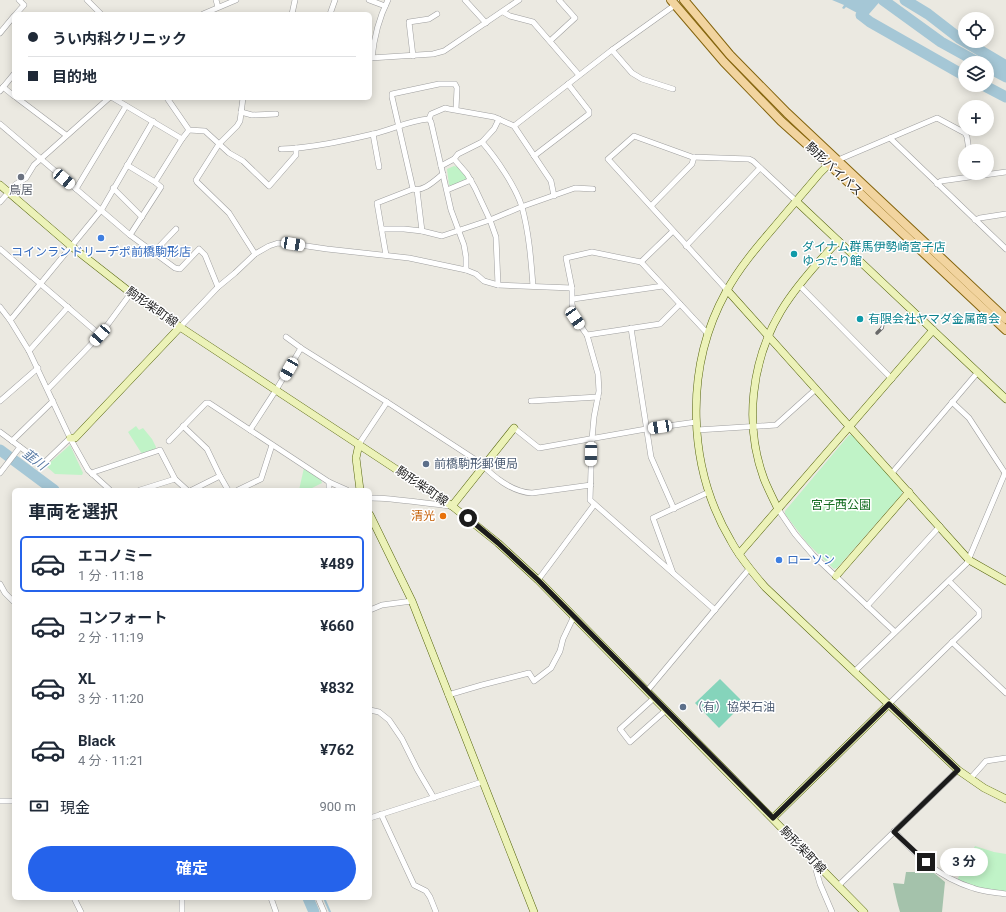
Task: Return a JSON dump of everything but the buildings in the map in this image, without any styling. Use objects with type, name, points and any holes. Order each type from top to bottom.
[{"type":"main road","name":"駒形バイパス","points":[[684,0],[730,54],[787,113],[1006,319]]},
{"type":"main road","name":"駒形バイパス","points":[[673,2],[724,62],[775,116],[830,164],[1006,330]]},
{"type":"street","points":[[18,12],[24,5],[19,0]]},
{"type":"street","points":[[87,0],[99,12]]},
{"type":"street","points":[[216,0],[218,7]]},
{"type":"street","points":[[207,12],[236,0]]},
{"type":"street","points":[[292,12],[295,0]]},
{"type":"street","points":[[331,12],[335,0]]},
{"type":"street","points":[[369,0],[385,6]]},
{"type":"street","points":[[372,53],[375,37],[388,0]]},
{"type":"street","points":[[465,0],[486,23]]},
{"type":"street","points":[[372,58],[413,56],[433,54],[444,51],[519,0]]},
{"type":"street","points":[[550,41],[574,18],[559,0]]},
{"type":"street","points":[[514,126],[673,2]]},
{"type":"street","points":[[503,12],[510,16],[533,22],[580,75]]},
{"type":"street","points":[[413,56],[410,22],[429,19],[437,14]]},
{"type":"street","points":[[0,33],[12,18]]},
{"type":"street","points":[[612,50],[632,73],[642,79],[673,89]]},
{"type":"street","points":[[12,76],[2,89],[12,95]]},
{"type":"street","points":[[422,230],[415,190],[392,94],[439,84],[455,84],[457,88],[456,110]]},
{"type":"street","points":[[534,156],[589,114],[589,111],[568,84]]},
{"type":"street","points":[[20,100],[66,135]]},
{"type":"street","points":[[0,202],[16,184],[24,180],[32,166],[40,158],[107,100]]},
{"type":"street","points":[[116,100],[182,139]]},
{"type":"street","points":[[168,100],[189,130]]},
{"type":"street","points":[[242,100],[240,121],[219,144],[196,180],[229,214],[255,254]]},
{"type":"street","points":[[76,189],[126,106]]},
{"type":"street","points":[[466,270],[465,250],[451,210],[430,119],[431,114],[442,109],[456,110],[499,119],[514,126],[551,181],[554,196]]},
{"type":"street","points":[[241,112],[252,115],[276,114]]},
{"type":"street","points":[[968,144],[965,133],[937,118],[838,160],[830,164],[820,173],[753,251],[727,290],[720,304],[708,334],[701,362],[698,379],[696,422],[701,462],[709,492],[724,528],[749,569],[765,587],[958,770],[994,794],[1006,799]]},
{"type":"street","points":[[281,149],[296,148],[374,134],[399,126],[430,119]]},
{"type":"street","points":[[441,166],[454,159],[458,154],[482,142],[494,129],[499,119]]},
{"type":"street","points":[[10,320],[102,209],[153,121]]},
{"type":"street","points":[[0,124],[76,189],[102,209],[130,235],[175,268],[180,269],[199,249],[205,255],[218,287]]},
{"type":"street","points":[[155,182],[189,130]]},
{"type":"street","points":[[189,130],[205,131],[229,153],[243,161],[269,186],[296,155],[296,148]]},
{"type":"street","points":[[374,134],[379,166]]},
{"type":"street","points":[[1006,399],[796,201],[749,159],[690,157],[634,136],[608,159],[969,560],[1006,581]]},
{"type":"street","points":[[890,138],[1006,249]]},
{"type":"street","points":[[482,142],[491,152],[507,178],[521,207],[529,240],[533,286]]},
{"type":"street","points":[[651,206],[692,164],[694,157]]},
{"type":"street","points":[[454,159],[471,180],[490,220],[496,237],[498,285]]},
{"type":"street","points":[[127,165],[161,187],[130,235]]},
{"type":"street","points":[[686,246],[760,168]]},
{"type":"street","points":[[994,173],[1006,172]]},
{"type":"street","points":[[386,255],[377,203],[426,186],[443,174]]},
{"type":"street","points":[[937,184],[941,181],[958,178]]},
{"type":"street","points":[[447,190],[471,180]]},
{"type":"street","name":"駒形柴町線","points":[[0,185],[71,246],[132,293],[180,327],[452,506],[498,543],[574,616],[864,912]]},
{"type":"street","points":[[113,188],[142,217]]},
{"type":"street","points":[[382,229],[422,230],[442,236],[490,220],[521,207],[575,188],[593,189]]},
{"type":"street","points":[[975,220],[1006,214]]},
{"type":"street","points":[[153,253],[176,230]]},
{"type":"street","points":[[641,262],[673,231]]},
{"type":"street","points":[[838,241],[799,285],[780,313],[768,336],[757,371],[754,391],[753,426],[757,453],[764,478],[778,509],[795,534],[813,555],[895,632]]},
{"type":"street","points":[[0,432],[43,464],[70,438],[75,438],[218,287],[255,254],[278,243],[409,258],[466,270],[476,274],[484,281],[498,285],[572,288]]},
{"type":"street","points":[[0,249],[100,335]]},
{"type":"street","points":[[708,334],[641,262],[592,252],[566,258],[572,288],[572,304],[575,318],[587,335],[598,374],[599,391],[592,439],[590,500],[715,610]]},
{"type":"street","points":[[799,285],[892,379]]},
{"type":"street","points":[[573,299],[662,286]]},
{"type":"street","points":[[48,389],[100,335],[132,293]]},
{"type":"street","points":[[587,335],[660,324],[680,304]]},
{"type":"street","points":[[0,307],[29,351],[70,438],[88,470],[108,488]]},
{"type":"street","points":[[29,351],[68,307]]},
{"type":"street","points":[[631,328],[651,457],[674,509]]},
{"type":"street","points":[[739,554],[933,330]]},
{"type":"street","points":[[286,337],[479,462],[513,488],[526,493],[532,493],[591,485]]},
{"type":"street","points":[[250,430],[301,348]]},
{"type":"street","points":[[0,401],[38,368]]},
{"type":"street","points":[[892,473],[978,372]]},
{"type":"street","points":[[697,430],[776,425],[816,389]]},
{"type":"street","points":[[531,401],[598,397]]},
{"type":"street","points":[[12,440],[53,401]]},
{"type":"street","points":[[169,441],[206,403],[209,402],[329,482],[342,488]]},
{"type":"street","points":[[360,488],[356,458],[359,444],[387,402]]},
{"type":"street","points":[[854,672],[967,563],[1005,473],[970,418],[952,402]]},
{"type":"street","points":[[372,498],[452,506],[514,428],[539,448],[646,429],[696,422]]},
{"type":"street","points":[[183,426],[207,449],[227,488]]},
{"type":"street","points":[[242,488],[261,479],[272,445]]},
{"type":"street","points":[[0,473],[15,451],[20,447]]},
{"type":"street","points":[[92,474],[94,472],[160,450],[175,479],[185,488]]},
{"type":"street","points":[[196,488],[220,476]]},
{"type":"street","points":[[146,488],[175,479]]},
{"type":"street","points":[[329,482],[329,488]]},
{"type":"street","points":[[674,574],[653,518],[709,492]]},
{"type":"street","points":[[836,576],[909,492]]},
{"type":"street","points":[[538,580],[594,505]]},
{"type":"street","points":[[372,521],[412,602],[534,912]]},
{"type":"street","points":[[867,606],[940,526]]},
{"type":"street","points":[[647,691],[749,569]]},
{"type":"street","points":[[773,818],[979,616],[979,613],[949,580]]},
{"type":"street","points":[[0,584],[5,593],[12,600]]},
{"type":"street","points":[[372,609],[382,605],[412,602]]},
{"type":"street","points":[[448,695],[529,673],[534,681],[538,679],[552,668],[574,616]]},
{"type":"street","points":[[952,642],[1006,693]]},
{"type":"street","points":[[654,698],[620,729],[630,742],[666,710]]},
{"type":"street","points":[[372,710],[379,712],[389,720],[402,739],[434,798]]},
{"type":"street","points":[[970,779],[986,761],[1006,758]]},
{"type":"street","points":[[838,886],[958,770]]},
{"type":"street","points":[[372,817],[482,782]]},
{"type":"street","points":[[0,801],[12,801]]},
{"type":"street","points":[[381,814],[414,885],[426,891],[436,912]]},
{"type":"street","points":[[894,832],[917,856],[947,878],[974,889],[1006,894]]},
{"type":"street","points":[[818,865],[816,870],[820,884],[832,912]]},
{"type":"street","points":[[75,900],[81,912]]},
{"type":"street","points":[[182,900],[182,912]]},
{"type":"street","points":[[272,900],[276,912]]},
{"type":"street","points":[[319,900],[324,912]]},
{"type":"green space","points":[[454,166],[458,167],[467,177],[466,180],[453,186],[449,185],[447,169]]},
{"type":"green space","points":[[136,426],[139,430],[143,428],[152,439],[156,447],[155,450],[142,454],[128,432]]},
{"type":"green space","name":"宮子西公園","points":[[849,435],[852,435],[902,490],[902,494],[837,568],[834,569],[807,543],[785,514],[785,511]]},
{"type":"green space","points":[[70,445],[83,473],[82,475],[55,474],[46,466]]},
{"type":"green space","points":[[304,468],[321,480],[322,483],[312,488],[299,488]]},
{"type":"green space","points":[[720,679],[744,703],[719,728],[695,703]]},
{"type":"green space","points":[[975,846],[1006,854],[1006,892],[983,889],[957,880]]},
{"type":"green space","points":[[917,859],[945,882],[942,912],[900,912],[893,883],[904,884],[906,872],[915,872]]},
{"type":"water","points":[[832,0],[874,0],[861,15],[846,7],[844,9],[842,8],[844,5]]},
{"type":"waterway","points":[[874,0],[861,15],[870,22],[958,72]]},
{"type":"waterway","points":[[883,0],[941,42],[966,56]]},
{"type":"waterway","points":[[905,0],[928,14],[959,38],[1006,66]]},
{"type":"waterway","points":[[994,71],[1006,77]]},
{"type":"waterway","points":[[994,91],[1006,97]]},
{"type":"waterway","name":"韮川","points":[[0,450],[51,488]]},
{"type":"waterway","name":"韮川","points":[[309,900],[314,912]]},
{"type":"waterway","points":[[325,900],[330,912]]},
{"type":"railway","points":[[875,315],[883,324],[882,328],[877,333]]},
{"type":"place","name":"鳥居","points":[[21,177]]},
{"type":"place","name":"コインランドリーデポ前橋駒形店","points":[[101,238]]},
{"type":"place","name":"ダイナム群馬伊勢崎宮子店 ゆったり館","points":[[794,254]]},
{"type":"place","name":"有限会社ヤマダ金属商会","points":[[860,319]]},
{"type":"place","name":"前橋駒形郵便局","points":[[426,464]]},
{"type":"place","name":"清光","points":[[443,516]]},
{"type":"place","name":"ローソン","points":[[779,560]]},
{"type":"place","name":"（有）協栄石油","points":[[683,707]]},
{"type":"route","points":[[468,518],[526,568],[773,818],[889,704],[958,770],[894,832],[917,856],[926,862]]}]
